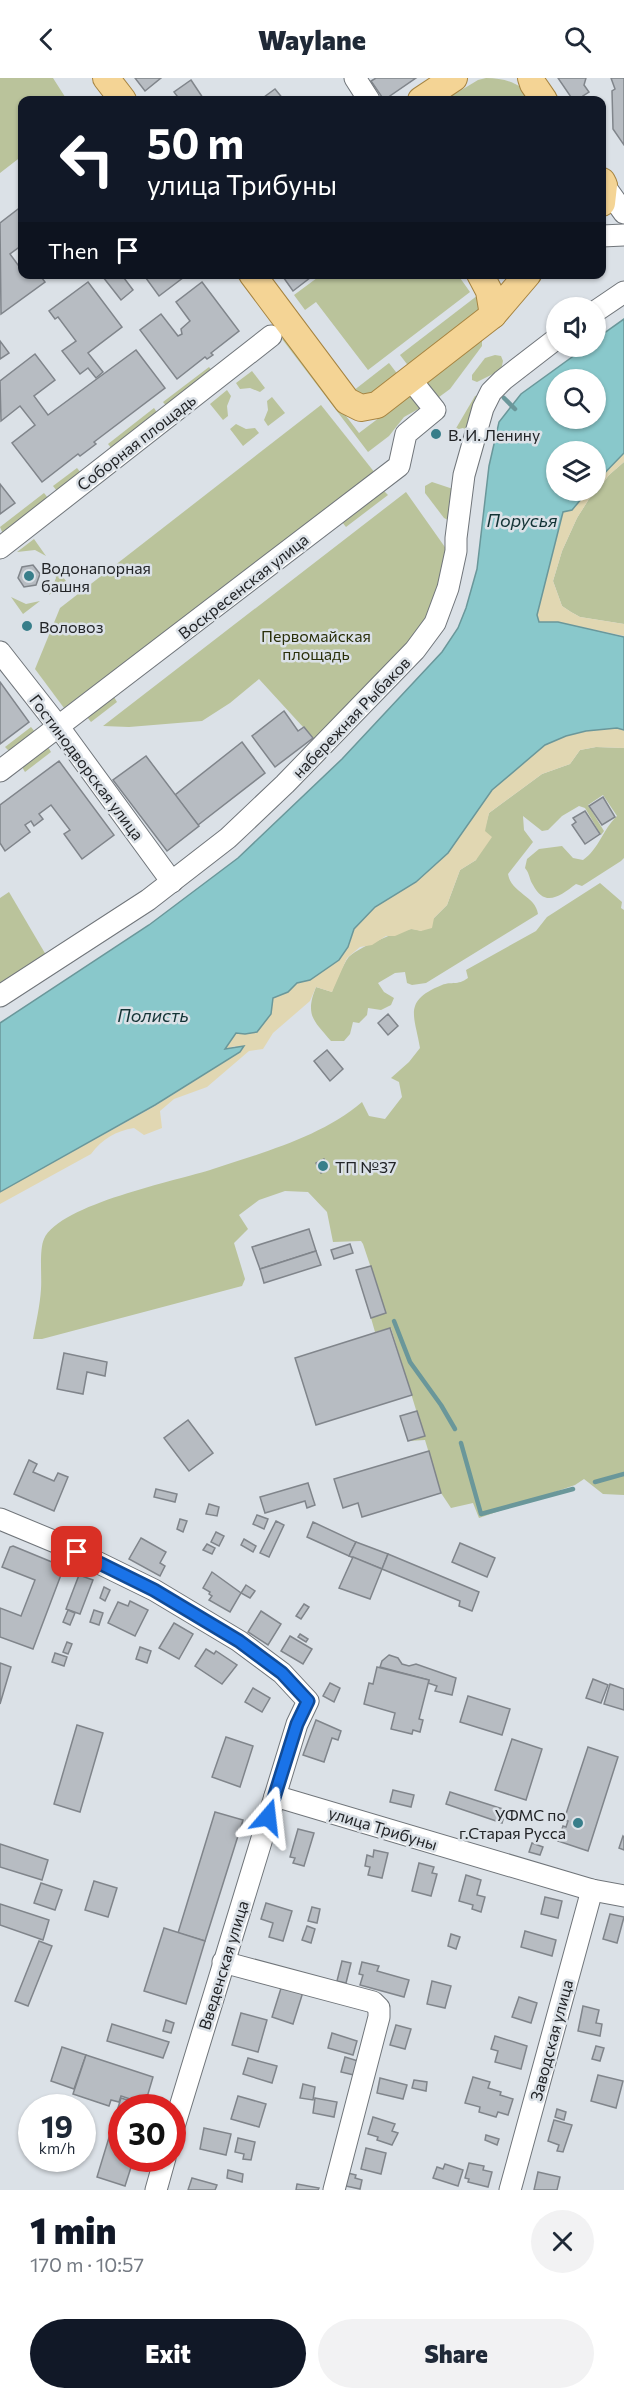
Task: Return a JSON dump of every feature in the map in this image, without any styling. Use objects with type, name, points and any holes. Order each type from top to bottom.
[{"type":"main road","points":[[106,78],[120,96]]},
{"type":"main road","points":[[427,96],[454,78]]},
{"type":"main road","points":[[256,279],[347,401],[361,408],[377,405],[493,315],[524,279]]},
{"type":"main road","points":[[483,279],[489,291],[493,315]]},
{"type":"street","points":[[355,78],[366,96]]},
{"type":"street","points":[[606,194],[624,213]]},
{"type":"street","points":[[606,236],[624,235]]},
{"type":"street","points":[[606,304],[624,292]]},
{"type":"street","name":"Соборная площадь","points":[[0,548],[271,336]]},
{"type":"street","name":"набережная Рыбаков","points":[[0,996],[172,882],[250,819],[396,671],[427,636],[442,605],[454,566],[464,475],[483,408],[491,392],[503,380],[546,347]]},
{"type":"street","name":"Воскресенская улица","points":[[0,771],[399,466],[406,434],[435,410],[411,380]]},
{"type":"street","name":"Гостинодворская улица","points":[[0,652],[58,726],[172,882]]},
{"type":"street","points":[[0,1519],[58,1543],[154,1590],[239,1641],[282,1673],[308,1701],[297,1724],[275,1796]]},
{"type":"street","name":"улица Трибуны","points":[[275,1796],[592,1890],[624,1896]]},
{"type":"street","name":"Введенская улица","points":[[184,2094],[275,1796]]},
{"type":"street","name":"Заводская улица","points":[[510,2190],[592,1890]]},
{"type":"street","points":[[223,1962],[373,2002],[379,2008],[380,2018],[334,2190]]},
{"type":"street","points":[[156,2190],[161,2172]]},
{"type":"green space","points":[[0,78],[53,78],[64,96],[18,96],[18,159],[0,173]]},
{"type":"green space","points":[[501,79],[519,86],[529,96],[452,96],[478,80]]},
{"type":"green space","points":[[316,279],[461,279],[470,292],[368,370],[316,302],[305,310],[294,295]]},
{"type":"green space","points":[[482,292],[483,309],[410,368],[400,355]]},
{"type":"green space","points":[[285,336],[359,433],[412,393],[422,407],[404,417],[389,436],[368,452],[282,339]]},
{"type":"green space","points":[[482,339],[482,346],[450,389],[435,400],[423,384]]},
{"type":"green space","points":[[501,356],[503,361],[501,370],[477,382],[472,380],[472,375],[485,358]]},
{"type":"green space","points":[[389,363],[399,376],[367,398],[353,391]]},
{"type":"green space","points":[[209,367],[213,372],[167,407],[163,402]]},
{"type":"green space","points":[[252,371],[265,388],[260,392],[250,388],[240,389],[236,383]]},
{"type":"green space","points":[[227,390],[231,396],[227,406],[228,416],[223,420],[210,404]]},
{"type":"green space","points":[[479,395],[466,430],[463,428],[455,430],[475,396]]},
{"type":"green space","points":[[272,397],[285,413],[268,426],[264,420],[268,410],[267,401]]},
{"type":"green space","points":[[321,405],[375,473],[64,708],[35,669],[60,608]]},
{"type":"green space","points":[[154,408],[158,414],[112,449],[108,444]]},
{"type":"green space","points":[[236,424],[246,429],[255,428],[259,433],[243,446],[230,429]]},
{"type":"green space","points":[[624,462],[624,624],[580,617],[571,612],[562,606],[553,581],[562,551],[588,501],[606,501],[606,479]]},
{"type":"green space","points":[[77,468],[81,473],[57,491],[53,486]]},
{"type":"green space","points":[[432,482],[456,490],[448,520],[425,493],[425,486]]},
{"type":"green space","points":[[383,490],[388,495],[346,527],[342,522]]},
{"type":"green space","name":"Первомайская площадь","points":[[406,492],[447,550],[438,585],[422,628],[314,739],[259,679],[230,703],[202,721],[129,727],[103,726]]},
{"type":"green space","points":[[44,493],[48,498],[3,534],[0,527]]},
{"type":"green space","points":[[34,539],[46,556],[35,550],[17,552]]},
{"type":"green space","points":[[53,564],[66,581],[49,595],[56,578]]},
{"type":"green space","points":[[11,597],[26,604],[40,601],[23,614]]},
{"type":"green space","points":[[114,697],[117,702],[91,722],[87,717]]},
{"type":"green space","points":[[31,727],[35,732],[9,751],[5,747]]},
{"type":"green space","points":[[48,747],[51,752],[25,772],[22,767]]},
{"type":"green space","points":[[596,747],[624,748],[624,858],[582,886],[576,884],[553,898],[543,896],[533,885],[525,868],[527,859],[539,849],[562,846],[573,858],[583,860],[617,816],[603,795],[588,805],[604,831],[601,835],[585,808],[579,806],[562,816],[548,830],[542,831],[523,816],[524,830],[533,842],[508,874],[514,886],[533,903],[538,914],[426,983],[412,985],[407,983],[405,972],[395,973],[378,983],[384,992],[394,998],[391,1005],[381,1010],[368,1008],[367,1015],[359,1023],[353,1022],[350,1034],[344,1041],[331,1041],[315,1022],[311,1011],[316,987],[332,992],[346,961],[359,950],[399,932],[412,929],[421,931],[447,905],[460,870],[476,860],[489,813],[542,774],[570,764],[580,750]]},
{"type":"green space","points":[[600,883],[622,902],[621,908],[624,910],[624,1495],[603,1494],[584,1479],[575,1485],[479,1518],[473,1503],[451,1508],[441,1493],[425,1440],[408,1441],[424,1436],[391,1328],[375,1332],[371,1318],[386,1313],[363,1244],[361,1241],[333,1242],[327,1212],[308,1192],[285,1191],[259,1200],[239,1215],[248,1229],[234,1243],[245,1279],[242,1286],[42,1339],[33,1339],[39,1308],[42,1244],[54,1226],[72,1215],[121,1195],[272,1150],[329,1125],[362,1102],[369,1116],[385,1119],[402,1097],[399,1082],[391,1078],[409,1062],[420,1048],[414,1010],[421,997],[442,985],[461,982],[468,978],[466,970],[536,931],[547,917]]},
{"type":"green space","points":[[9,892],[46,955],[0,984],[0,898]]},
{"type":"sand","points":[[624,453],[624,462],[606,479],[606,472]]},
{"type":"sand","points":[[580,501],[588,501],[562,551],[553,581],[562,606],[580,617],[624,624],[624,636],[558,622],[539,622],[537,615],[563,512],[572,510]]},
{"type":"sand","points":[[617,728],[624,730],[624,748],[596,747],[580,750],[570,764],[542,774],[489,813],[485,831],[492,837],[476,860],[460,870],[447,905],[434,918],[432,928],[421,931],[411,929],[395,936],[386,936],[372,945],[360,947],[347,958],[332,992],[316,987],[310,1001],[273,1033],[263,1049],[249,1051],[207,1087],[174,1099],[160,1111],[162,1128],[144,1135],[134,1128],[121,1131],[105,1140],[91,1154],[0,1204],[0,1192],[155,1106],[240,1052],[235,1046],[224,1050],[236,1032],[245,1034],[271,1014],[273,998],[288,992],[297,983],[310,980],[348,947],[354,929],[375,907],[416,882],[448,853],[492,790],[545,745],[586,731]]},
{"type":"water","name":"Полисть","points":[[624,319],[624,453],[606,472],[606,441],[546,441],[546,501],[580,501],[572,510],[563,512],[537,615],[539,622],[558,622],[624,637],[624,730],[617,728],[586,731],[545,745],[492,790],[448,853],[416,882],[375,907],[354,929],[348,947],[339,960],[310,980],[297,983],[288,992],[273,998],[271,1014],[257,1032],[236,1033],[225,1049],[244,1046],[240,1052],[155,1105],[0,1192],[0,1023],[149,925],[238,858],[342,759],[442,652],[458,628],[477,569],[489,466],[499,422],[521,394],[546,376],[546,429],[606,429],[606,369],[556,369],[572,357],[606,357],[606,332]]},
{"type":"building","points":[[135,78],[161,78],[145,91]]},
{"type":"building","points":[[376,78],[416,78],[390,96],[381,96],[371,81]]},
{"type":"building","points":[[558,78],[586,78],[584,85],[589,92],[583,96],[570,96]]},
{"type":"building","points":[[611,78],[624,78],[624,145],[613,129],[612,91],[615,89]]},
{"type":"building","points":[[191,80],[202,96],[177,96],[174,92]]},
{"type":"building","points":[[275,89],[281,96],[265,96]]},
{"type":"building","points":[[18,209],[18,248],[10,254],[18,265],[18,279],[43,279],[45,282],[1,314],[0,223]]},
{"type":"building","points":[[105,279],[125,279],[133,290],[121,300]]},
{"type":"building","points":[[147,279],[181,279],[159,296]]},
{"type":"building","points":[[285,279],[309,279],[293,291]]},
{"type":"building","points":[[88,282],[122,327],[88,353],[103,372],[96,378],[88,368],[80,374],[62,351],[76,341],[58,317],[55,319],[49,311]]},
{"type":"building","points":[[202,282],[239,331],[211,353],[213,355],[207,359],[205,357],[177,379],[140,330],[161,314],[178,336],[182,334],[181,329],[190,321],[176,302]]},
{"type":"building","points":[[0,341],[9,353],[0,359]]},
{"type":"building","points":[[136,350],[165,388],[94,442],[96,444],[80,456],[78,454],[42,482],[12,443],[35,425],[20,406],[1,421],[0,381],[35,354],[55,380],[34,396],[48,415]]},
{"type":"building","points":[[0,484],[15,503],[0,514]]},
{"type":"building","name":"Водонапорная башня","points":[[33,565],[40,574],[36,585],[24,587],[18,578],[22,567]]},
{"type":"building","points":[[0,682],[29,722],[0,744]]},
{"type":"building","points":[[284,711],[298,731],[304,727],[313,738],[275,767],[252,736]]},
{"type":"building","points":[[242,742],[265,773],[198,825],[175,795]]},
{"type":"building","points":[[146,756],[199,826],[167,851],[113,780]]},
{"type":"building","points":[[59,761],[114,835],[82,859],[64,834],[70,830],[51,805],[39,814],[43,819],[34,826],[31,821],[25,825],[30,832],[5,851],[0,843],[0,805]]},
{"type":"building","points":[[603,797],[615,817],[602,825],[589,806]]},
{"type":"building","points":[[585,811],[600,834],[585,844],[572,825],[576,822],[573,818]]},
{"type":"building","points":[[388,1014],[398,1026],[388,1035],[378,1023]]},
{"type":"building","points":[[327,1050],[343,1069],[330,1081],[314,1061]]},
{"type":"building","name":"ТП №37","points":[[324,1159],[329,1169],[321,1173],[316,1163]]},
{"type":"building","points":[[309,1229],[316,1251],[260,1269],[252,1247]]},
{"type":"building","points":[[350,1244],[353,1253],[334,1259],[331,1250]]},
{"type":"building","points":[[316,1251],[321,1265],[264,1283],[260,1269]]},
{"type":"building","points":[[371,1266],[386,1313],[371,1318],[356,1270]]},
{"type":"building","points":[[390,1328],[412,1395],[316,1425],[295,1358]]},
{"type":"building","points":[[64,1353],[107,1362],[105,1376],[87,1372],[83,1394],[57,1389]]},
{"type":"building","points":[[417,1411],[425,1436],[408,1441],[400,1416]]},
{"type":"building","points":[[188,1420],[213,1453],[189,1471],[164,1438]]},
{"type":"building","points":[[429,1451],[441,1493],[362,1517],[358,1503],[343,1508],[334,1479]]},
{"type":"building","points":[[29,1460],[37,1464],[33,1472],[54,1481],[58,1473],[68,1477],[54,1511],[14,1494]]},
{"type":"building","points":[[308,1483],[315,1505],[307,1508],[305,1501],[265,1513],[260,1497]]},
{"type":"building","points":[[156,1489],[177,1494],[175,1502],[154,1497]]},
{"type":"building","points":[[209,1504],[219,1507],[217,1516],[206,1514]]},
{"type":"building","points":[[257,1515],[268,1519],[264,1529],[253,1524]]},
{"type":"building","points":[[180,1519],[187,1521],[183,1532],[177,1529]]},
{"type":"building","points":[[276,1521],[284,1525],[269,1557],[260,1553]]},
{"type":"building","points":[[313,1522],[356,1542],[349,1556],[307,1537]]},
{"type":"building","points":[[216,1532],[224,1536],[219,1546],[211,1542]]},
{"type":"building","points":[[141,1538],[166,1552],[160,1563],[165,1566],[160,1576],[129,1559]]},
{"type":"building","points":[[244,1539],[256,1546],[253,1552],[241,1545]]},
{"type":"building","points":[[356,1542],[388,1554],[382,1569],[349,1556]]},
{"type":"building","points":[[460,1543],[495,1558],[487,1577],[452,1562]]},
{"type":"building","points":[[207,1544],[215,1548],[212,1554],[203,1550]]},
{"type":"building","points":[[13,1546],[64,1567],[33,1649],[0,1637],[0,1608],[21,1616],[35,1580],[2,1567],[10,1547]]},
{"type":"building","points":[[388,1554],[479,1592],[472,1611],[459,1606],[460,1601],[382,1569]]},
{"type":"building","points":[[353,1557],[382,1569],[370,1599],[339,1588]]},
{"type":"building","points":[[212,1572],[241,1593],[230,1612],[209,1600],[212,1596],[210,1592],[203,1588]]},
{"type":"building","points":[[79,1575],[93,1580],[80,1614],[66,1609]]},
{"type":"building","points":[[246,1585],[255,1591],[250,1598],[241,1593]]},
{"type":"building","points":[[104,1587],[110,1590],[105,1601],[100,1598]]},
{"type":"building","points":[[130,1601],[148,1610],[135,1636],[108,1623],[118,1602],[128,1606]]},
{"type":"building","points":[[304,1604],[309,1607],[301,1619],[296,1616]]},
{"type":"building","points":[[68,1610],[75,1613],[70,1625],[63,1622]]},
{"type":"building","points":[[94,1610],[103,1613],[99,1625],[90,1622]]},
{"type":"building","points":[[261,1611],[281,1624],[268,1645],[248,1632]]},
{"type":"building","points":[[174,1623],[193,1634],[179,1659],[159,1648]]},
{"type":"building","points":[[300,1634],[308,1639],[306,1642],[298,1637]]},
{"type":"building","points":[[290,1636],[312,1649],[303,1664],[281,1651]]},
{"type":"building","points":[[67,1642],[72,1644],[68,1654],[63,1652]]},
{"type":"building","points":[[140,1647],[151,1651],[147,1663],[136,1659]]},
{"type":"building","points":[[206,1649],[214,1654],[216,1651],[237,1665],[222,1684],[195,1666]]},
{"type":"building","points":[[55,1653],[67,1657],[64,1666],[52,1662]]},
{"type":"building","points":[[389,1655],[398,1658],[402,1664],[409,1666],[416,1664],[456,1678],[452,1695],[435,1691],[437,1686],[428,1683],[429,1680],[380,1667],[382,1661]]},
{"type":"building","points":[[0,1663],[11,1667],[0,1704]]},
{"type":"building","points":[[377,1667],[429,1680],[419,1719],[423,1720],[420,1732],[413,1730],[412,1734],[391,1729],[395,1713],[364,1704],[369,1683],[373,1684]]},
{"type":"building","points":[[593,1679],[608,1685],[601,1703],[586,1698]]},
{"type":"building","points":[[330,1683],[340,1688],[334,1702],[323,1696]]},
{"type":"building","points":[[610,1684],[624,1689],[624,1710],[604,1704]]},
{"type":"building","points":[[253,1688],[270,1698],[262,1712],[245,1702]]},
{"type":"building","points":[[468,1696],[510,1709],[502,1735],[460,1722]]},
{"type":"building","points":[[316,1720],[341,1731],[338,1740],[332,1738],[324,1762],[303,1755]]},
{"type":"building","points":[[77,1725],[103,1733],[80,1812],[54,1804]]},
{"type":"building","points":[[226,1737],[253,1746],[240,1787],[212,1777]]},
{"type":"building","points":[[512,1739],[542,1749],[526,1800],[495,1790]]},
{"type":"building","points":[[588,1747],[618,1757],[588,1851],[558,1841],[563,1826],[566,1827],[568,1821],[564,1820]]},
{"type":"building","points":[[393,1790],[414,1795],[411,1807],[390,1802]]},
{"type":"building","points":[[450,1792],[506,1810],[502,1823],[446,1804]]},
{"type":"building","points":[[215,1812],[243,1820],[205,1941],[178,1933]]},
{"type":"building","points":[[298,1829],[314,1833],[304,1866],[293,1863],[295,1858],[290,1857]]},
{"type":"building","points":[[624,1837],[624,1850],[619,1848]]},
{"type":"building","points":[[532,1843],[543,1847],[540,1855],[529,1852]]},
{"type":"building","points":[[0,1844],[48,1860],[42,1880],[0,1867]]},
{"type":"building","points":[[374,1850],[388,1853],[382,1878],[368,1875],[370,1867],[365,1866],[367,1855],[373,1857]]},
{"type":"building","points":[[419,1863],[434,1867],[432,1873],[437,1874],[431,1896],[412,1891]]},
{"type":"building","points":[[466,1875],[481,1880],[477,1895],[485,1897],[481,1912],[472,1909],[473,1905],[459,1901]]},
{"type":"building","points":[[94,1881],[117,1888],[108,1917],[85,1910]]},
{"type":"building","points":[[41,1883],[62,1890],[55,1910],[34,1903]]},
{"type":"building","points":[[545,1897],[562,1901],[558,1918],[541,1914]]},
{"type":"building","points":[[266,1903],[292,1911],[283,1941],[269,1937],[273,1923],[261,1919]]},
{"type":"building","points":[[0,1904],[49,1920],[43,1940],[0,1925]]},
{"type":"building","points":[[312,1907],[320,1909],[317,1923],[308,1921]]},
{"type":"building","points":[[610,1914],[624,1917],[617,1943],[603,1939]]},
{"type":"building","points":[[307,1926],[315,1929],[311,1943],[302,1940]]},
{"type":"building","points":[[164,1928],[205,1941],[186,2004],[144,1991]]},
{"type":"building","points":[[525,1931],[556,1940],[552,1956],[521,1947]]},
{"type":"building","points":[[451,1934],[460,1937],[456,1949],[448,1946]]},
{"type":"building","points":[[39,1941],[52,1946],[28,2006],[15,2001]]},
{"type":"building","points":[[342,1961],[351,1963],[346,1983],[337,1981]]},
{"type":"building","points":[[362,1962],[379,1966],[377,1971],[409,1980],[404,1997],[360,1985],[363,1975],[359,1974]]},
{"type":"building","points":[[432,1981],[451,1986],[445,2008],[427,2004]]},
{"type":"building","points":[[282,1985],[303,1992],[293,2024],[272,2017]]},
{"type":"building","points":[[519,1997],[537,2003],[531,2023],[512,2017]]},
{"type":"building","points":[[583,2006],[599,2010],[596,2023],[602,2024],[600,2036],[578,2031]]},
{"type":"building","points":[[241,2013],[267,2020],[258,2052],[232,2045]]},
{"type":"building","points":[[166,2020],[174,2023],[171,2033],[163,2031]]},
{"type":"building","points":[[112,2024],[169,2042],[163,2058],[107,2041]]},
{"type":"building","points":[[396,2025],[411,2029],[405,2049],[390,2045]]},
{"type":"building","points":[[332,2033],[357,2041],[353,2055],[328,2048]]},
{"type":"building","points":[[495,2036],[527,2046],[521,2069],[495,2062],[498,2051],[491,2049]]},
{"type":"building","points":[[596,2046],[604,2048],[600,2061],[592,2059]]},
{"type":"building","points":[[62,2047],[86,2055],[74,2089],[51,2081]]},
{"type":"building","points":[[86,2055],[153,2077],[148,2094],[108,2094],[108,2106],[96,2102],[96,2094],[73,2094]]},
{"type":"building","points":[[345,2057],[358,2061],[354,2075],[341,2072]]},
{"type":"building","points":[[248,2058],[277,2066],[272,2083],[243,2074]]},
{"type":"building","points":[[598,2075],[623,2081],[616,2108],[591,2101]]},
{"type":"building","points":[[473,2077],[490,2082],[488,2088],[513,2099],[508,2115],[498,2112],[496,2117],[479,2112],[480,2107],[465,2103]]},
{"type":"building","points":[[380,2078],[407,2085],[403,2099],[377,2093]]},
{"type":"building","points":[[414,2080],[427,2082],[426,2091],[412,2088]]},
{"type":"building","points":[[303,2084],[315,2087],[313,2100],[300,2098]]},
{"type":"building","points":[[238,2096],[266,2104],[259,2127],[231,2119]]},
{"type":"building","points":[[315,2098],[337,2102],[334,2117],[313,2113]]},
{"type":"building","points":[[557,2109],[566,2112],[564,2120],[555,2117]]},
{"type":"building","points":[[373,2117],[395,2124],[392,2131],[398,2133],[392,2145],[368,2134]]},
{"type":"building","points":[[554,2120],[572,2125],[563,2152],[557,2151],[559,2145],[548,2141]]},
{"type":"building","points":[[204,2128],[231,2134],[226,2155],[200,2149]]},
{"type":"building","points":[[486,2135],[499,2139],[497,2145],[485,2140]]},
{"type":"building","points":[[238,2138],[255,2142],[251,2160],[243,2159],[244,2154],[235,2152]]},
{"type":"building","points":[[108,2141],[108,2172],[130,2172],[125,2186],[97,2177]]},
{"type":"building","points":[[366,2148],[386,2153],[381,2174],[361,2169]]},
{"type":"building","points":[[469,2163],[484,2166],[483,2170],[492,2172],[488,2187],[468,2182],[469,2179],[465,2178]]},
{"type":"building","points":[[445,2164],[463,2170],[458,2186],[433,2178],[437,2167],[443,2169]]},
{"type":"building","points":[[228,2170],[243,2174],[242,2182],[227,2178]]},
{"type":"building","points":[[344,2172],[356,2175],[355,2178],[362,2180],[360,2189],[341,2185]]},
{"type":"building","points":[[538,2172],[560,2177],[557,2190],[534,2190]]},
{"type":"building","points":[[192,2178],[217,2185],[215,2190],[188,2190]]},
{"type":"building","points":[[297,2184],[319,2188],[318,2190],[296,2190]]},
{"type":"waterway","points":[[504,398],[515,409]]},
{"type":"waterway","points":[[394,1321],[410,1362],[455,1429]]},
{"type":"waterway","points":[[461,1443],[481,1514],[573,1489]]},
{"type":"waterway","points":[[595,1482],[624,1474]]},
{"type":"place","name":"В. И. Ленину","points":[[436,434]]},
{"type":"place","name":"Водонапорная башня","points":[[29,576]]},
{"type":"place","name":"Воловоз","points":[[27,626]]},
{"type":"place","name":"ТП №37","points":[[323,1166]]},
{"type":"place","name":"УФМС по г.Старая Русса","points":[[578,1823]]},
{"type":"route","points":[[77,1552],[154,1590],[239,1641],[282,1673],[308,1701],[297,1724],[268,1817]]},
{"type":"water label","name":"Порусья","points":[[522,520]]}]
